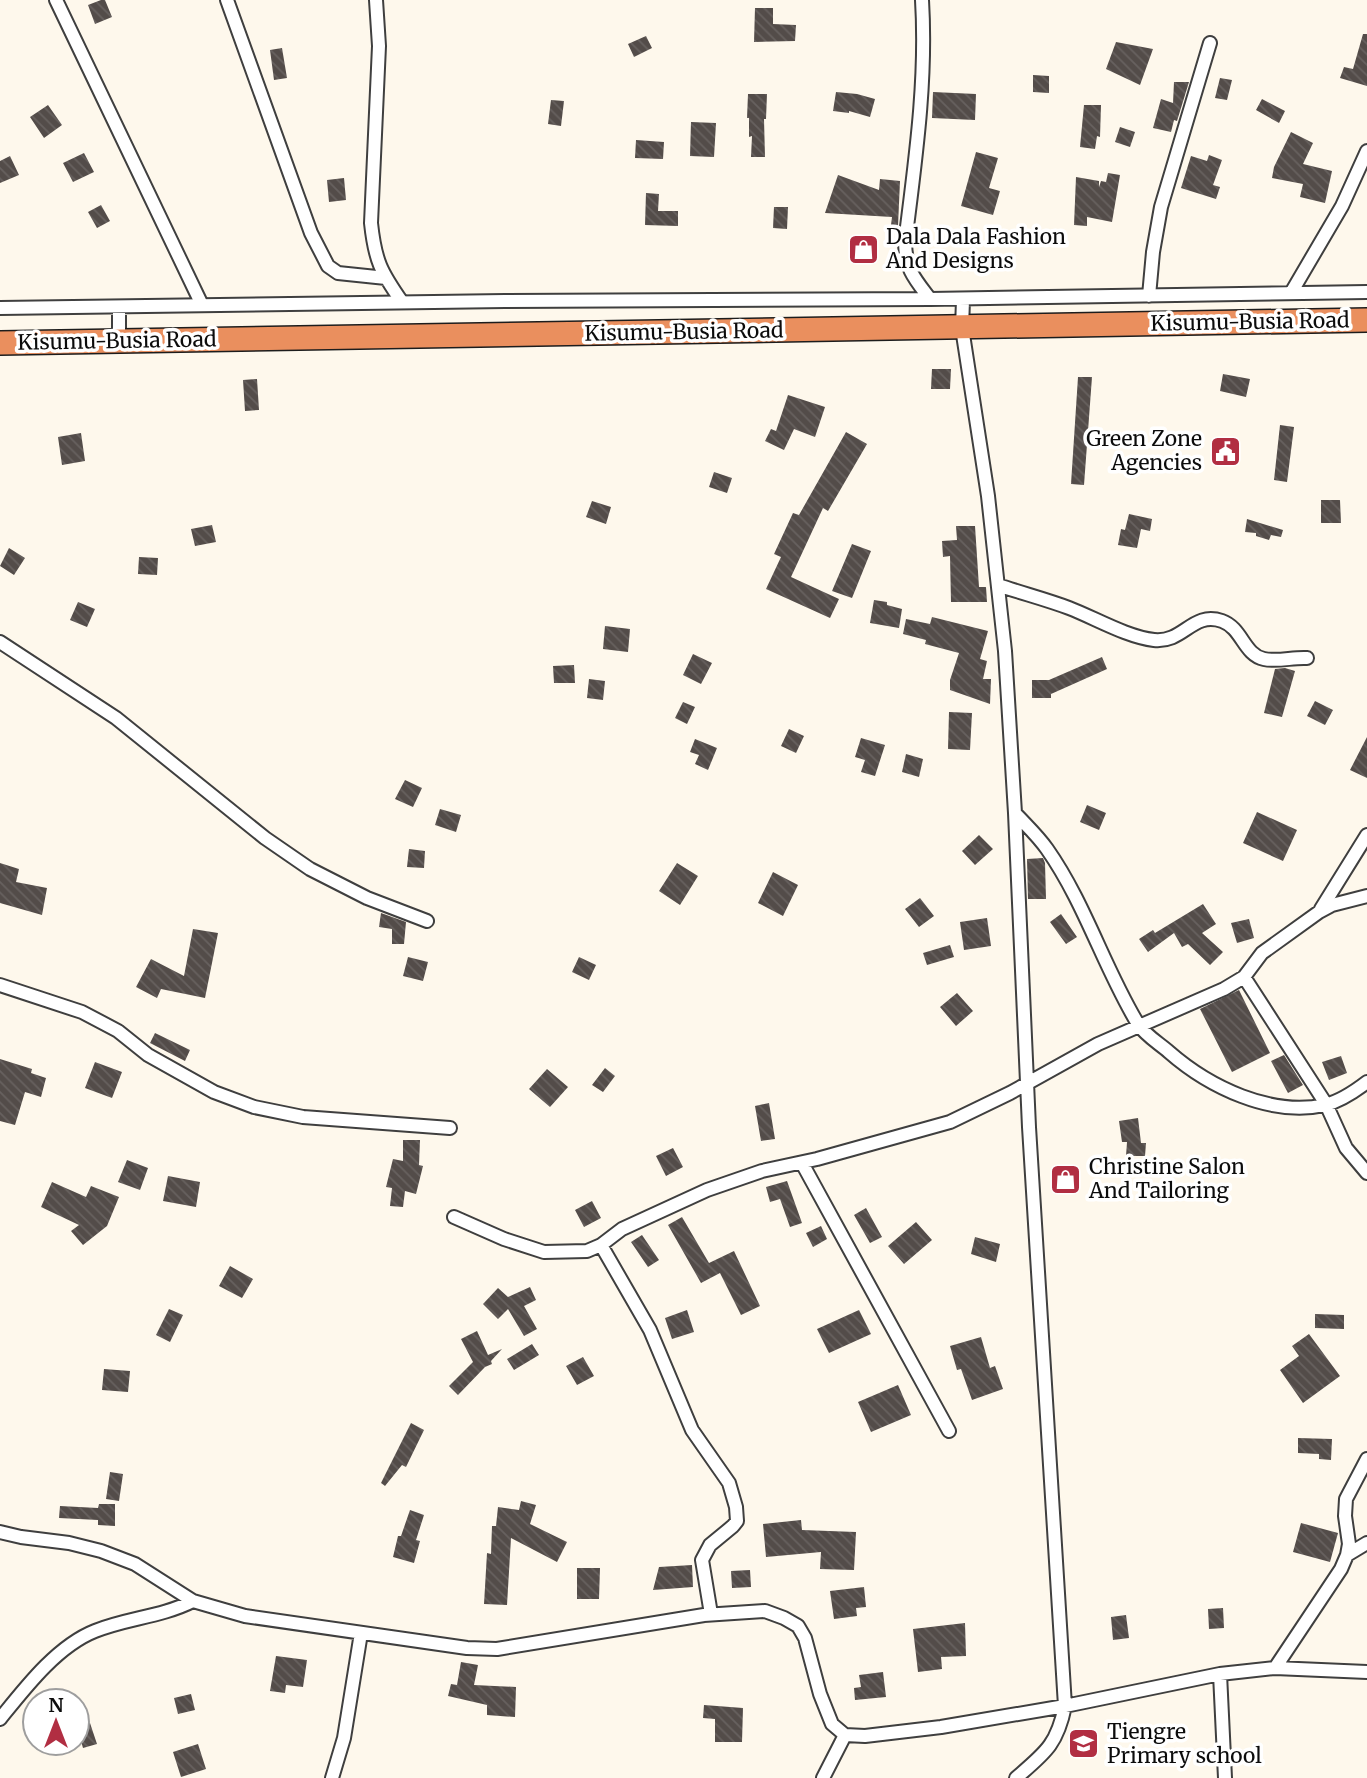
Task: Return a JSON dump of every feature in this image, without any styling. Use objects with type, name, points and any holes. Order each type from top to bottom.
[{"type":"highway","name":"Kisumu-Busia Road","points":[[0,343],[1367,320]]},
{"type":"street","points":[[56,0],[202,305]]},
{"type":"street","points":[[227,0],[311,233],[328,266],[338,273],[386,278]]},
{"type":"street","points":[[376,0],[379,46],[371,223],[373,247],[378,266],[402,302]]},
{"type":"street","points":[[922,0],[925,41],[921,118],[905,243],[906,262],[930,299]]},
{"type":"street","points":[[1149,296],[1161,207],[1210,43]]},
{"type":"street","points":[[1291,293],[1342,206],[1367,151]]},
{"type":"street","points":[[0,308],[402,302],[962,300],[1367,292]]},
{"type":"street","points":[[962,300],[962,328],[988,496],[1005,650],[1027,1083],[1065,1706],[1060,1729],[1051,1746],[1016,1778]]},
{"type":"street","points":[[118,340],[119,307]]},
{"type":"street","points":[[998,585],[1068,608],[1144,639],[1168,640],[1204,619],[1222,621],[1232,628],[1255,656],[1275,660],[1307,658]]},
{"type":"street","points":[[0,642],[117,718],[265,838],[310,869],[367,898],[426,921]]},
{"type":"street","points":[[1015,813],[1047,848],[1069,884],[1139,1026],[1187,1067],[1228,1089],[1264,1103],[1298,1108],[1326,1104],[1350,1095],[1367,1082]]},
{"type":"street","points":[[1319,912],[1367,835]]},
{"type":"street","points":[[454,1217],[504,1239],[544,1252],[587,1251],[601,1245],[622,1229],[707,1190],[762,1171],[802,1163],[950,1122],[1098,1044],[1224,989],[1244,977],[1262,953],[1319,912],[1332,905],[1367,896]]},
{"type":"street","points":[[1244,977],[1326,1104],[1346,1148],[1367,1173]]},
{"type":"street","points":[[0,985],[82,1012],[118,1031],[148,1055],[214,1092],[254,1107],[303,1117],[450,1128]]},
{"type":"street","points":[[802,1163],[949,1431]]},
{"type":"street","points":[[601,1245],[650,1330],[692,1430],[729,1483],[737,1521],[709,1545],[702,1560],[710,1614]]},
{"type":"street","points":[[1275,1668],[1341,1569],[1347,1555],[1346,1499],[1367,1459]]},
{"type":"street","points":[[0,1532],[101,1551],[135,1564],[193,1601],[245,1616],[467,1648],[497,1649],[710,1614],[765,1611],[798,1626],[805,1638],[820,1694],[832,1724],[845,1735],[865,1736],[941,1727],[1065,1706],[1220,1674],[1275,1668],[1367,1672]]},
{"type":"street","points":[[1347,1555],[1367,1542]]},
{"type":"street","points":[[0,1719],[30,1682],[69,1647],[92,1632],[173,1611],[193,1601]]},
{"type":"street","points":[[332,1778],[344,1738],[361,1633]]},
{"type":"street","points":[[1220,1674],[1225,1778]]},
{"type":"street","points":[[823,1778],[845,1735]]},
{"type":"building","points":[[105,0],[112,17],[95,24],[88,5]]},
{"type":"building","points":[[755,8],[773,8],[773,24],[796,25],[795,41],[754,42]]},
{"type":"building","points":[[1363,34],[1367,34],[1367,86],[1340,78],[1344,67],[1353,69]]},
{"type":"building","points":[[646,36],[652,48],[634,57],[628,44]]},
{"type":"building","points":[[1116,42],[1153,49],[1140,85],[1106,69]]},
{"type":"building","points":[[282,48],[287,78],[274,80],[270,50]]},
{"type":"building","points":[[1033,75],[1049,76],[1049,93],[1033,92]]},
{"type":"building","points":[[1220,78],[1232,80],[1227,100],[1215,98]]},
{"type":"building","points":[[1174,82],[1189,82],[1177,121],[1174,120],[1171,132],[1153,128],[1161,99],[1173,103]]},
{"type":"building","points":[[836,92],[875,99],[870,117],[849,111],[833,111]]},
{"type":"building","points":[[933,92],[976,94],[975,120],[932,118]]},
{"type":"building","points":[[748,94],[767,94],[764,119],[765,157],[751,157],[752,136],[749,137],[747,118]]},
{"type":"building","points":[[1262,99],[1285,111],[1279,123],[1256,110]]},
{"type":"building","points":[[551,100],[564,101],[561,126],[548,124]]},
{"type":"building","points":[[48,105],[62,125],[44,138],[30,117]]},
{"type":"building","points":[[1084,105],[1101,105],[1100,137],[1097,136],[1095,149],[1080,147]]},
{"type":"building","points":[[691,122],[716,123],[714,157],[690,156]]},
{"type":"building","points":[[1120,127],[1135,132],[1130,147],[1115,142]]},
{"type":"building","points":[[1291,132],[1313,143],[1303,164],[1332,171],[1325,203],[1300,197],[1303,184],[1272,178],[1274,167]]},
{"type":"building","points":[[636,140],[664,142],[663,159],[635,158]]},
{"type":"building","points":[[976,152],[998,158],[989,188],[1000,191],[993,215],[961,206]]},
{"type":"building","points":[[84,153],[94,172],[73,182],[63,163]]},
{"type":"building","points":[[1209,155],[1222,160],[1213,185],[1220,187],[1216,199],[1181,188],[1191,156],[1207,161]]},
{"type":"building","points":[[10,156],[19,175],[0,183],[0,161]]},
{"type":"building","points":[[1108,173],[1120,175],[1112,222],[1087,217],[1087,226],[1074,225],[1076,177],[1099,181],[1099,187],[1101,181],[1106,182]]},
{"type":"building","points":[[838,175],[879,190],[880,179],[900,181],[898,226],[891,225],[892,217],[825,213]]},
{"type":"building","points":[[344,178],[346,200],[329,202],[327,180]]},
{"type":"building","points":[[646,193],[659,194],[658,211],[678,211],[678,226],[645,225]]},
{"type":"building","points":[[101,205],[110,221],[97,228],[88,212]]},
{"type":"building","points":[[774,207],[788,207],[787,229],[773,228]]},
{"type":"building","points":[[932,369],[951,369],[950,389],[931,389]]},
{"type":"building","points":[[1223,374],[1250,379],[1246,397],[1220,391]]},
{"type":"building","points":[[1078,377],[1092,377],[1084,485],[1071,484]]},
{"type":"building","points":[[257,379],[259,410],[245,411],[243,380]]},
{"type":"building","points":[[788,395],[825,407],[815,437],[794,429],[784,450],[765,441],[771,429],[776,431]]},
{"type":"building","points":[[1280,425],[1294,427],[1287,482],[1274,480]]},
{"type":"building","points":[[846,432],[867,444],[828,511],[823,508],[791,577],[839,599],[830,618],[766,589],[781,557],[774,554],[793,513],[799,515]]},
{"type":"building","points":[[81,433],[85,461],[62,465],[58,437]]},
{"type":"building","points":[[714,472],[732,478],[727,493],[709,487]]},
{"type":"building","points":[[1321,500],[1340,500],[1341,523],[1321,523]]},
{"type":"building","points":[[592,501],[611,507],[606,524],[586,517]]},
{"type":"building","points":[[1129,514],[1152,519],[1150,531],[1141,529],[1137,548],[1118,545],[1121,529],[1125,530]]},
{"type":"building","points":[[1247,519],[1283,530],[1281,537],[1271,535],[1269,540],[1256,536],[1256,533],[1245,532]]},
{"type":"building","points":[[212,525],[216,542],[195,546],[191,529]]},
{"type":"building","points":[[956,526],[975,526],[979,587],[986,587],[987,602],[951,602],[950,556],[943,557],[942,541],[957,540]]},
{"type":"building","points":[[852,544],[871,551],[852,598],[832,591]]},
{"type":"building","points":[[9,548],[25,558],[14,575],[0,566]]},
{"type":"building","points":[[139,557],[158,558],[157,575],[138,574]]},
{"type":"building","points":[[874,600],[902,609],[899,628],[870,623]]},
{"type":"building","points":[[78,602],[95,609],[87,627],[70,620]]},
{"type":"building","points":[[932,617],[988,631],[980,659],[987,661],[983,679],[991,679],[990,704],[950,690],[950,680],[959,653],[925,644],[926,640],[903,634],[906,619],[930,624]]},
{"type":"building","points":[[605,626],[630,629],[628,652],[603,649]]},
{"type":"building","points":[[693,654],[712,663],[701,684],[683,675]]},
{"type":"building","points":[[1102,657],[1107,669],[1051,694],[1051,698],[1032,698],[1032,680],[1049,680]]},
{"type":"building","points":[[574,665],[575,683],[554,683],[553,666]]},
{"type":"building","points":[[1275,669],[1295,671],[1282,717],[1264,713]]},
{"type":"building","points":[[589,679],[605,681],[603,700],[587,698]]},
{"type":"building","points":[[1315,701],[1333,710],[1325,725],[1307,716]]},
{"type":"building","points":[[683,702],[695,707],[687,724],[675,718]]},
{"type":"building","points":[[949,712],[972,713],[970,750],[948,749]]},
{"type":"building","points":[[789,729],[804,736],[796,753],[781,746]]},
{"type":"building","points":[[1367,737],[1367,778],[1350,770]]},
{"type":"building","points":[[861,738],[885,745],[875,776],[861,772],[865,760],[855,757]]},
{"type":"building","points":[[695,739],[717,748],[708,770],[695,764],[699,755],[690,752]]},
{"type":"building","points":[[906,754],[923,759],[919,777],[902,772]]},
{"type":"building","points":[[405,780],[422,788],[413,807],[395,799]]},
{"type":"building","points":[[1087,805],[1106,813],[1099,830],[1080,822]]},
{"type":"building","points":[[440,809],[461,815],[456,832],[435,825]]},
{"type":"building","points":[[1257,812],[1297,830],[1283,861],[1243,843]]},
{"type":"building","points":[[979,835],[993,849],[975,865],[962,851]]},
{"type":"building","points":[[409,849],[425,851],[424,868],[407,867]]},
{"type":"building","points":[[1043,858],[1046,899],[1028,899],[1027,859]]},
{"type":"building","points":[[0,863],[19,869],[16,882],[47,888],[42,915],[0,903]]},
{"type":"building","points":[[677,863],[698,876],[680,905],[659,891]]},
{"type":"building","points":[[773,872],[798,885],[783,916],[758,903]]},
{"type":"building","points":[[920,898],[934,916],[919,927],[905,909]]},
{"type":"building","points":[[1203,904],[1216,924],[1202,933],[1223,952],[1210,965],[1188,944],[1182,947],[1174,933],[1148,952],[1139,939],[1153,930],[1155,933]]},
{"type":"building","points":[[381,913],[406,922],[404,944],[392,944],[392,929],[379,927]]},
{"type":"building","points":[[1061,914],[1077,937],[1066,944],[1050,922]]},
{"type":"building","points":[[987,918],[991,946],[964,950],[960,922]]},
{"type":"building","points":[[1249,919],[1254,938],[1237,943],[1231,923]]},
{"type":"building","points":[[193,929],[218,933],[205,998],[161,989],[157,998],[136,987],[151,959],[184,976]]},
{"type":"building","points":[[950,945],[954,957],[927,965],[923,953]]},
{"type":"building","points":[[408,957],[428,962],[423,981],[403,976]]},
{"type":"building","points":[[579,957],[596,965],[589,980],[572,972]]},
{"type":"building","points":[[1239,990],[1270,1053],[1232,1072],[1200,1009]]},
{"type":"building","points":[[957,993],[973,1011],[956,1026],[940,1007]]},
{"type":"building","points":[[155,1033],[190,1050],[185,1061],[150,1043]]},
{"type":"building","points":[[1284,1055],[1303,1085],[1288,1093],[1271,1061]]},
{"type":"building","points":[[1341,1056],[1347,1073],[1329,1080],[1322,1062]]},
{"type":"building","points":[[0,1059],[32,1069],[31,1073],[46,1078],[41,1097],[25,1092],[15,1125],[0,1121]]},
{"type":"building","points":[[95,1062],[122,1072],[112,1098],[85,1088]]},
{"type":"building","points":[[605,1068],[615,1076],[603,1092],[592,1085]]},
{"type":"building","points":[[547,1069],[568,1087],[550,1107],[529,1089]]},
{"type":"building","points":[[769,1103],[775,1139],[761,1141],[755,1106]]},
{"type":"building","points":[[1138,1118],[1141,1143],[1146,1143],[1145,1156],[1126,1156],[1127,1142],[1122,1142],[1119,1121]]},
{"type":"building","points":[[403,1140],[420,1140],[419,1165],[423,1166],[416,1194],[405,1191],[403,1207],[390,1206],[392,1188],[386,1187],[393,1159],[403,1161]]},
{"type":"building","points":[[673,1148],[683,1167],[666,1176],[656,1156]]},
{"type":"building","points":[[127,1160],[148,1168],[140,1190],[118,1182]]},
{"type":"building","points":[[168,1176],[200,1182],[196,1207],[163,1201]]},
{"type":"building","points":[[787,1181],[802,1223],[790,1227],[780,1199],[770,1202],[766,1187]]},
{"type":"building","points":[[52,1182],[86,1197],[91,1186],[119,1197],[107,1226],[83,1245],[71,1231],[79,1225],[41,1207]]},
{"type":"building","points":[[592,1201],[601,1218],[584,1227],[575,1210]]},
{"type":"building","points":[[866,1208],[882,1237],[870,1243],[854,1215]]},
{"type":"building","points":[[682,1217],[709,1263],[734,1251],[760,1306],[741,1315],[720,1273],[701,1283],[668,1225]]},
{"type":"building","points":[[916,1222],[932,1240],[904,1264],[888,1246]]},
{"type":"building","points":[[821,1226],[827,1239],[813,1247],[806,1233]]},
{"type":"building","points":[[642,1235],[659,1260],[648,1267],[631,1242]]},
{"type":"building","points":[[975,1237],[1000,1244],[996,1262],[971,1254]]},
{"type":"building","points":[[230,1266],[253,1279],[242,1298],[219,1286]]},
{"type":"building","points":[[530,1287],[536,1300],[524,1306],[537,1329],[524,1336],[508,1309],[498,1319],[483,1304],[498,1288],[508,1297]]},
{"type":"building","points":[[169,1309],[183,1315],[170,1342],[156,1335]]},
{"type":"building","points":[[687,1310],[694,1332],[672,1339],[665,1318]]},
{"type":"building","points":[[859,1310],[871,1334],[829,1353],[817,1329]]},
{"type":"building","points":[[1315,1314],[1344,1315],[1344,1329],[1315,1328]]},
{"type":"building","points":[[477,1331],[488,1355],[502,1349],[491,1361],[492,1364],[485,1367],[458,1395],[449,1386],[473,1362],[461,1339]]},
{"type":"building","points":[[1309,1334],[1340,1376],[1303,1403],[1280,1370],[1299,1356],[1292,1346]]},
{"type":"building","points":[[981,1337],[990,1368],[995,1366],[1003,1389],[972,1400],[961,1369],[957,1370],[950,1346]]},
{"type":"building","points":[[532,1344],[539,1355],[514,1370],[507,1359]]},
{"type":"building","points":[[583,1357],[594,1376],[577,1385],[566,1366]]},
{"type":"building","points":[[104,1369],[130,1371],[128,1392],[102,1390]]},
{"type":"building","points":[[898,1385],[911,1415],[871,1432],[858,1402]]},
{"type":"building","points":[[411,1423],[424,1430],[406,1467],[402,1465],[385,1486],[381,1483]]},
{"type":"building","points":[[1298,1438],[1332,1439],[1331,1460],[1319,1459],[1319,1454],[1298,1453]]},
{"type":"building","points":[[110,1472],[123,1474],[119,1501],[106,1499]]},
{"type":"building","points":[[521,1501],[536,1505],[530,1524],[567,1542],[557,1562],[511,1538],[507,1605],[484,1604],[487,1553],[491,1554],[492,1526],[496,1526],[498,1507],[519,1510]]},
{"type":"building","points":[[99,1504],[115,1504],[115,1526],[98,1525],[98,1520],[59,1518],[60,1506],[98,1508]]},
{"type":"building","points":[[410,1510],[424,1515],[416,1540],[420,1541],[414,1563],[393,1557],[398,1536],[401,1536]]},
{"type":"building","points":[[801,1520],[802,1530],[856,1532],[854,1570],[820,1569],[821,1552],[766,1557],[763,1524]]},
{"type":"building","points":[[1301,1523],[1338,1533],[1330,1562],[1293,1552]]},
{"type":"building","points":[[692,1565],[693,1587],[653,1590],[659,1567]]},
{"type":"building","points":[[577,1568],[600,1568],[599,1599],[577,1599]]},
{"type":"building","points":[[750,1570],[751,1587],[732,1588],[731,1571]]},
{"type":"building","points":[[864,1587],[866,1607],[856,1608],[857,1616],[834,1619],[830,1591]]},
{"type":"building","points":[[1223,1608],[1224,1628],[1209,1629],[1208,1609]]},
{"type":"building","points":[[1126,1615],[1129,1638],[1113,1640],[1111,1617]]},
{"type":"building","points":[[965,1623],[966,1656],[941,1657],[942,1669],[918,1672],[913,1629]]},
{"type":"building","points":[[276,1656],[307,1660],[303,1687],[286,1685],[285,1693],[270,1691]]},
{"type":"building","points":[[461,1662],[478,1665],[474,1685],[516,1687],[515,1717],[487,1715],[487,1705],[448,1696],[451,1684],[457,1685]]},
{"type":"building","points":[[883,1672],[886,1697],[855,1700],[854,1688],[861,1687],[859,1675]]},
{"type":"building","points":[[191,1694],[195,1710],[178,1714],[174,1698]]},
{"type":"building","points":[[704,1705],[743,1708],[742,1742],[715,1742],[715,1719],[703,1718]]},
{"type":"building","points":[[91,1726],[97,1744],[91,1746]]},
{"type":"building","points":[[198,1744],[206,1769],[181,1777],[173,1752]]},
{"type":"place","name":"Dala Dala Fashion And Designs","points":[[863,249]]},
{"type":"place","name":"Green Zone Agencies","points":[[1225,451]]},
{"type":"place","name":"Christine Salon And Tailoring","points":[[1066,1179]]},
{"type":"place","name":"Tiengre Primary school","points":[[1084,1744]]}]
